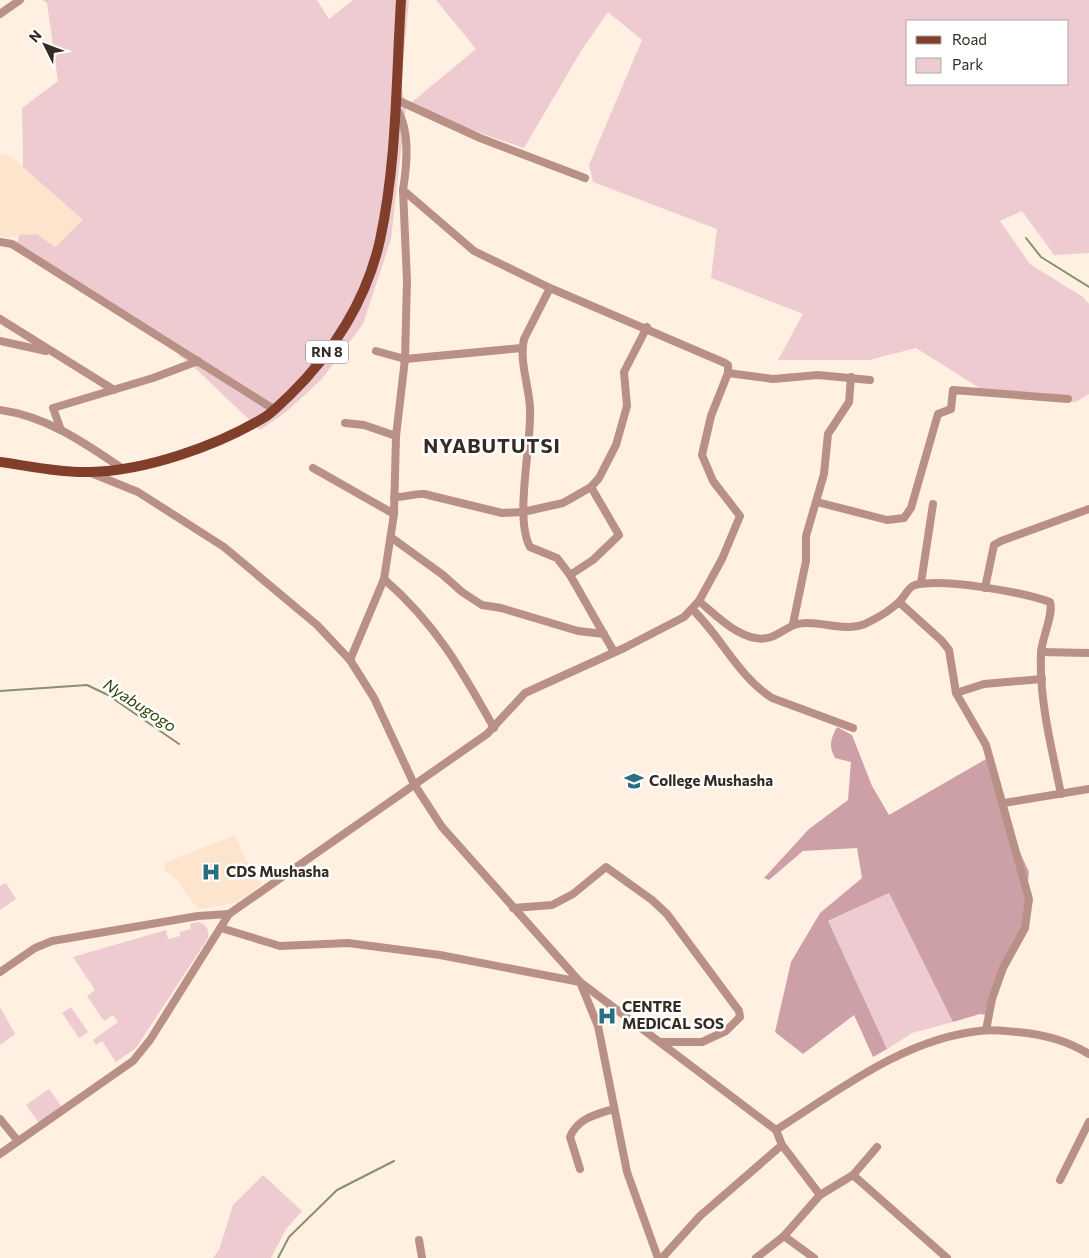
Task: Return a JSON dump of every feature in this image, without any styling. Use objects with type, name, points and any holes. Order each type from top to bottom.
[{"type":"main road","name":"RN 8","points":[[0,462],[89,472],[123,469],[186,453],[243,428],[275,410],[306,379],[335,341],[351,316],[370,274],[380,241],[386,203],[395,102],[401,0]]},
{"type":"street","points":[[0,14],[20,0]]},
{"type":"street","points":[[395,102],[480,138],[585,178]]},
{"type":"street","points":[[350,660],[384,579],[392,538],[394,514],[396,436],[405,359],[407,282],[403,190],[405,135],[402,118],[395,102]]},
{"type":"street","points":[[0,1154],[133,1061],[150,1040],[229,914],[494,728],[530,689],[670,626],[693,610],[722,559],[740,516],[713,481],[702,455],[711,416],[728,372],[728,365],[725,362],[689,349],[647,327],[550,288],[474,251],[403,190]]},
{"type":"street","points":[[0,242],[12,244],[275,410]]},
{"type":"street","points":[[550,288],[524,339],[522,348],[529,388],[530,417],[523,512],[530,547],[557,558],[570,576],[614,652]]},
{"type":"street","points":[[0,318],[51,352],[114,390]]},
{"type":"street","points":[[394,497],[424,494],[502,513],[523,512],[564,502],[591,487],[599,478],[619,437],[627,406],[624,372],[647,327]]},
{"type":"street","points":[[0,341],[51,352]]},
{"type":"street","points":[[376,351],[405,359],[522,348]]},
{"type":"street","points":[[61,430],[54,408],[114,390],[198,361]]},
{"type":"street","points":[[728,372],[773,379],[818,375],[851,376],[870,380]]},
{"type":"street","points":[[793,624],[806,561],[806,536],[818,502],[824,474],[828,434],[830,428],[849,402],[851,376]]},
{"type":"street","points":[[818,502],[887,520],[904,518],[911,508],[938,414],[951,409],[952,390],[1068,399]]},
{"type":"street","points":[[0,410],[20,413],[61,430],[123,469]]},
{"type":"street","points":[[344,423],[364,425],[396,436]]},
{"type":"street","points":[[313,468],[394,514]]},
{"type":"street","points":[[89,472],[138,492],[224,546],[269,582],[317,625],[350,660],[374,698],[414,784],[442,827],[513,908],[580,982],[776,1130],[782,1145],[820,1195]]},
{"type":"street","points":[[570,576],[593,560],[619,535],[591,487]]},
{"type":"street","points":[[921,583],[933,504]]},
{"type":"street","points":[[985,588],[994,545],[1057,520],[1089,510]]},
{"type":"street","points":[[392,538],[443,575],[462,592],[482,605],[501,608],[578,631],[604,634]]},
{"type":"street","points":[[384,579],[423,615],[447,648],[494,728]]},
{"type":"street","points":[[699,601],[726,623],[750,636],[766,639],[793,624],[806,623],[858,627],[899,602],[912,586],[921,583],[932,582],[985,588],[1050,602],[1041,652],[1042,679],[1050,738],[1061,794]]},
{"type":"street","points":[[899,602],[942,641],[949,650],[956,693],[986,745],[1029,898],[1025,928],[1002,968],[992,999],[986,1030]]},
{"type":"street","points":[[693,610],[712,630],[740,670],[762,692],[772,698],[853,728]]},
{"type":"street","points":[[1041,652],[1089,653]]},
{"type":"street","points":[[956,693],[984,684],[1042,679]]},
{"type":"street","points":[[1004,804],[1089,789]]},
{"type":"street","points":[[513,908],[552,906],[573,894],[606,867],[652,900],[666,914],[738,1011],[740,1017],[726,1031],[702,1042],[660,1042]]},
{"type":"street","points":[[0,972],[35,948],[52,941],[198,916],[229,914]]},
{"type":"street","points":[[221,928],[280,946],[348,943],[440,955],[580,982]]},
{"type":"street","points":[[580,982],[598,1026],[627,1172],[658,1257],[706,1211],[782,1145]]},
{"type":"street","points":[[776,1130],[874,1070],[921,1045],[986,1030],[1043,1034],[1067,1041],[1089,1054]]},
{"type":"street","points":[[580,1169],[570,1137],[572,1131],[587,1117],[614,1109]]},
{"type":"street","points":[[0,1119],[18,1141]]},
{"type":"street","points":[[1060,1180],[1089,1122]]},
{"type":"street","points":[[756,1258],[784,1236],[820,1195],[853,1175],[877,1147]]},
{"type":"street","points":[[853,1175],[947,1258]]},
{"type":"street","points":[[784,1236],[814,1258]]},
{"type":"street","points":[[419,1240],[422,1258]]},
{"type":"shaded area","points":[[0,154],[11,156],[83,220],[55,247],[37,234],[0,238]]},
{"type":"shaded area","points":[[837,727],[852,735],[872,786],[889,815],[986,759],[1009,829],[1029,872],[1023,927],[987,1015],[980,1014],[953,1022],[889,893],[828,921],[887,1049],[873,1057],[854,1015],[803,1054],[775,1032],[791,962],[820,913],[862,878],[857,848],[803,851],[769,880],[764,878],[809,829],[848,800],[851,762],[835,758],[831,746]]},
{"type":"shaded area","name":"CDS Mushasha","points":[[235,835],[245,858],[262,884],[235,903],[198,909],[172,874],[164,870],[166,862]]},
{"type":"green space","points":[[42,0],[317,0],[329,19],[353,0],[409,0],[401,85],[406,107],[391,239],[363,324],[322,379],[286,412],[260,430],[192,365],[179,356],[178,344],[17,243],[19,235],[37,234],[55,247],[83,220],[23,167],[22,108],[58,81],[47,3]]},
{"type":"green space","points":[[436,0],[1089,0],[1089,253],[1054,255],[1022,211],[1000,221],[1030,264],[1083,297],[1089,304],[1089,394],[1075,402],[989,394],[916,348],[869,360],[778,360],[803,314],[711,278],[717,229],[593,182],[589,165],[642,40],[608,12],[581,51],[524,148],[406,107],[476,49]]},
{"type":"green space","points":[[6,883],[16,899],[0,910],[0,886]]},
{"type":"green space","points":[[889,893],[953,1022],[912,1033],[887,1049],[827,922]]},
{"type":"green space","points":[[197,922],[206,927],[208,938],[136,1048],[116,1062],[102,1041],[96,1045],[93,1040],[118,1022],[113,1015],[104,1021],[87,996],[95,990],[73,957],[166,930],[168,939],[180,936],[180,932],[191,929],[190,924]]},
{"type":"green space","points":[[0,1007],[15,1034],[0,1045]]},
{"type":"green space","points":[[71,1007],[88,1032],[79,1038],[62,1013]]},
{"type":"green space","points":[[49,1089],[62,1107],[39,1123],[26,1105]]},
{"type":"green space","points":[[263,1175],[302,1211],[286,1229],[271,1258],[213,1258],[219,1250],[233,1205]]},
{"type":"waterway","points":[[1026,238],[1041,257],[1089,287]]},
{"type":"waterway","name":"Nyabugogo","points":[[0,691],[87,685],[108,695],[179,744]]},
{"type":"waterway","points":[[278,1258],[289,1237],[337,1190],[394,1161]]},
{"type":"place","name":"College Mushasha","points":[[634,781]]},
{"type":"place","name":"CDS Mushasha","points":[[211,872]]},
{"type":"place","name":"CENTRE MEDICAL SOS","points":[[607,1016]]},
{"type":"district","name":"NYABUTUTSI","points":[[492,446]]}]
